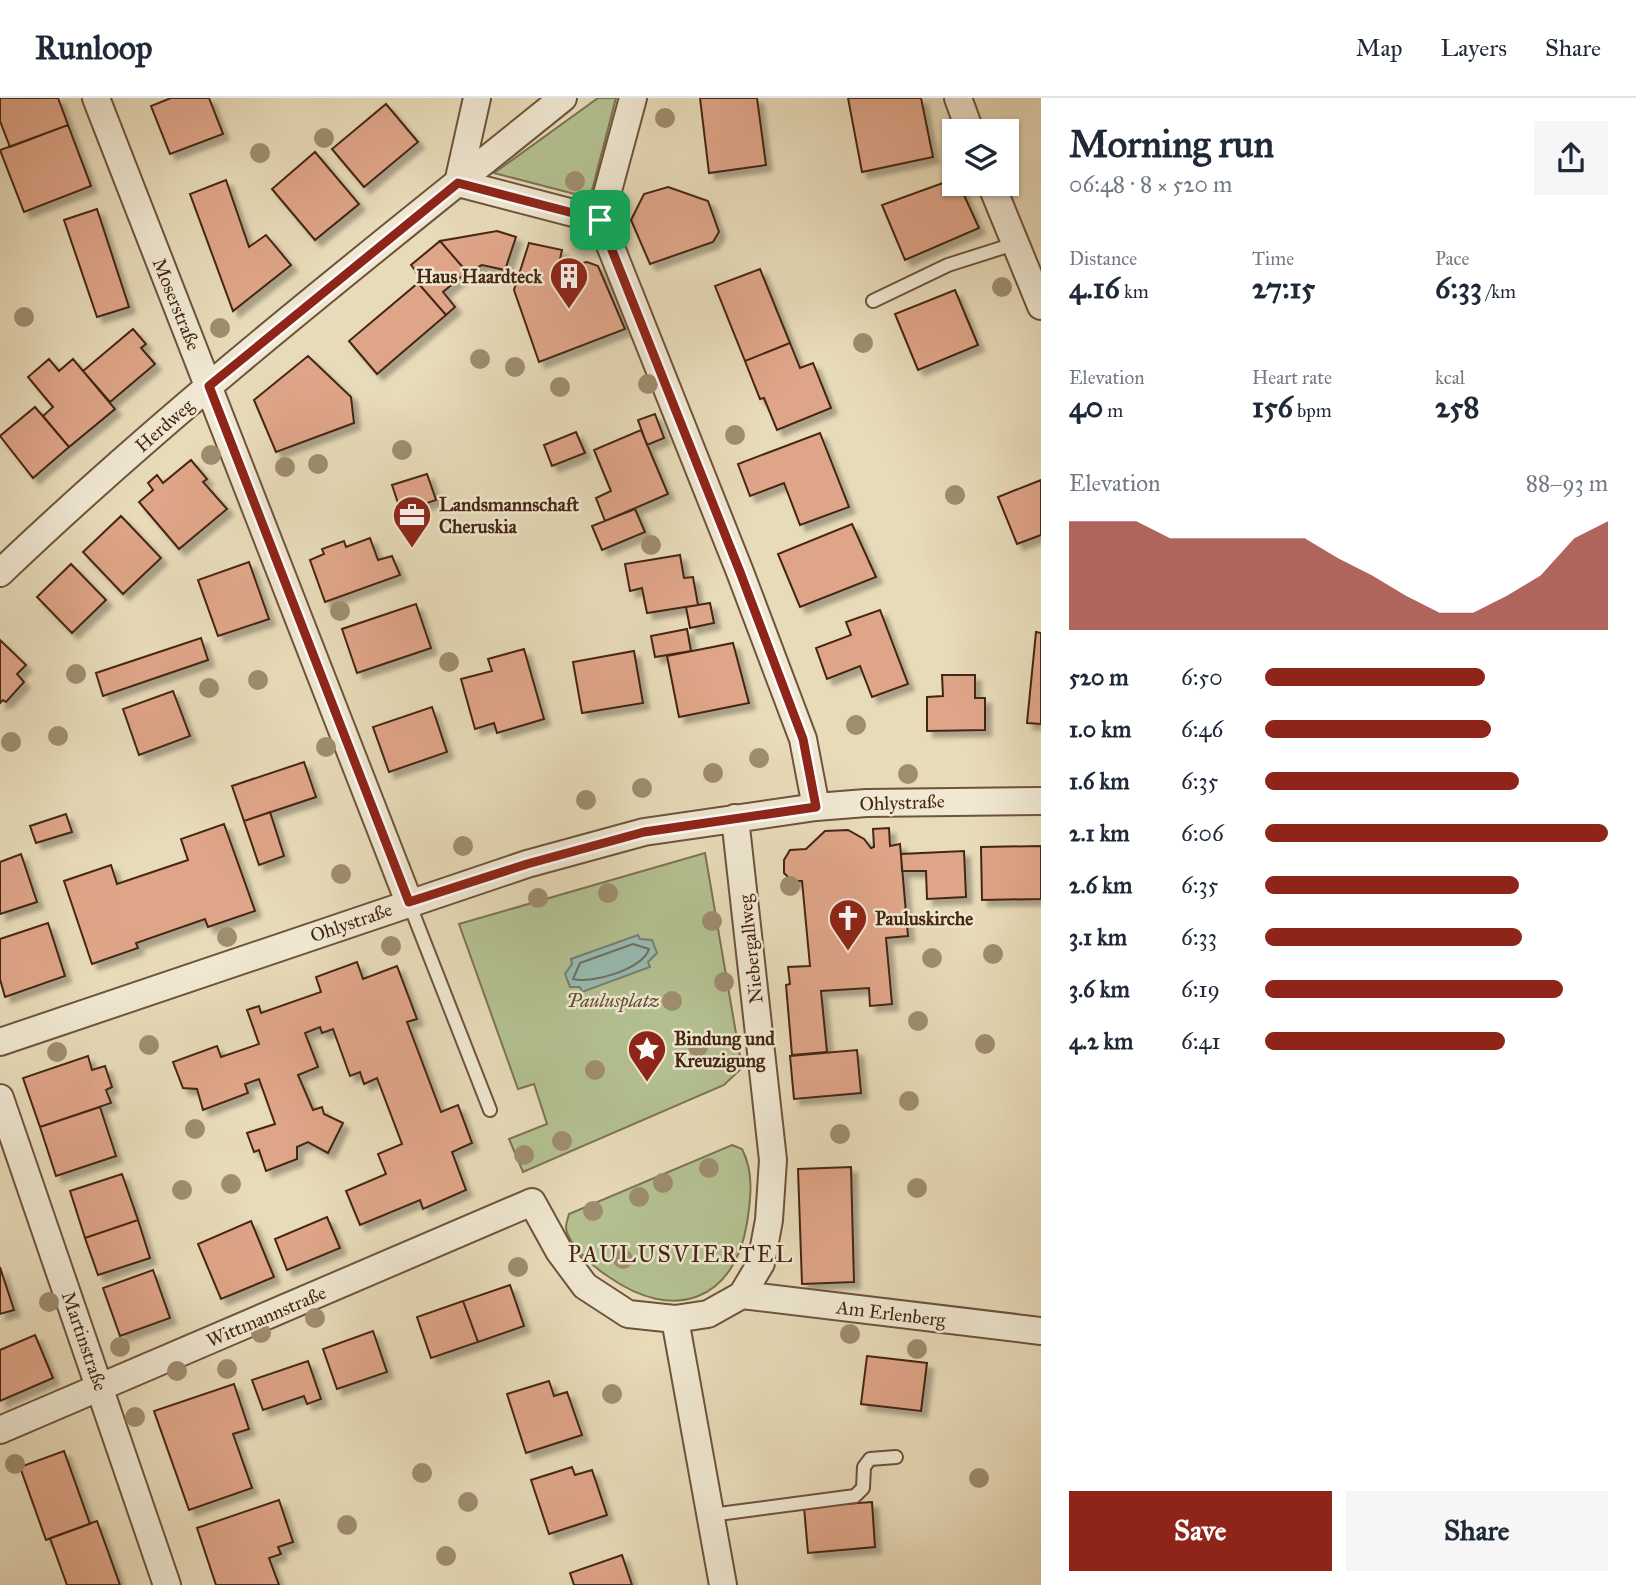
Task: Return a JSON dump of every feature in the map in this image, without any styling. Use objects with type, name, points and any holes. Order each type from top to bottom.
[{"type":"street","name":"Moserstraße","points":[[96,98],[409,902]]},
{"type":"street","points":[[477,98],[458,183],[600,220]]},
{"type":"street","name":"Herdweg","points":[[0,573],[209,386],[563,98]]},
{"type":"street","points":[[633,98],[600,220],[740,572],[803,739],[816,807]]},
{"type":"street","points":[[957,98],[965,119]]},
{"type":"street","points":[[996,196],[1041,306]]},
{"type":"street","name":"Ohlystraße","points":[[0,1042],[409,902],[527,864],[644,832],[816,807],[880,802],[1041,801]]},
{"type":"street","name":"Niebergallweg","points":[[532,1202],[559,1251],[585,1286],[628,1314],[675,1319],[708,1314],[741,1295],[761,1262],[769,1220],[773,1160],[735,818]]},
{"type":"street","name":"Martinstraße","points":[[0,1098],[167,1585]]},
{"type":"street","name":"Wittmannstraße","points":[[0,1430],[532,1202]]},
{"type":"street","name":"Am Erlenberg","points":[[741,1295],[1041,1331]]},
{"type":"street","points":[[675,1319],[723,1585]]},
{"type":"lane","points":[[873,301],[948,265],[1014,244]]},
{"type":"lane","points":[[409,902],[490,1110]]},
{"type":"lane","points":[[710,1515],[855,1496],[863,1488],[864,1467],[870,1460],[896,1457]]},
{"type":"green space","points":[[598,98],[616,98],[590,198],[494,173]]},
{"type":"green space","name":"Paulusplatz","points":[[705,853],[742,1068],[724,1085],[523,1172],[509,1139],[547,1124],[534,1084],[518,1089],[459,924]]},
{"type":"green space","points":[[732,1145],[742,1149],[748,1167],[750,1195],[747,1223],[740,1250],[729,1271],[714,1287],[697,1296],[677,1301],[656,1299],[633,1291],[604,1273],[586,1259],[571,1241],[566,1229],[569,1214]]},
{"type":"water","points":[[638,935],[640,939],[652,940],[657,953],[648,962],[650,967],[582,992],[580,987],[570,987],[565,974],[572,964],[571,959]]},
{"type":"building","points":[[0,98],[58,98],[68,125],[10,147],[0,121]]},
{"type":"building","points":[[171,98],[209,98],[223,134],[170,154],[151,106]]},
{"type":"building","points":[[700,98],[757,98],[766,165],[709,173]]},
{"type":"building","points":[[848,98],[921,98],[933,157],[862,172]]},
{"type":"building","points":[[386,104],[418,142],[364,187],[332,149]]},
{"type":"building","points":[[68,125],[91,186],[24,212],[0,150]]},
{"type":"building","points":[[315,152],[359,204],[315,240],[272,189]]},
{"type":"building","points":[[226,180],[249,247],[266,235],[291,265],[233,311],[190,194]]},
{"type":"building","points":[[942,183],[942,196],[964,196],[979,228],[905,260],[882,205]]},
{"type":"building","points":[[668,187],[708,201],[719,232],[713,242],[650,264],[631,220],[644,194]]},
{"type":"building","points":[[97,209],[129,307],[97,317],[64,220]]},
{"type":"building","points":[[497,231],[516,237],[505,270],[482,265],[467,272],[440,241]]},
{"type":"building","points":[[440,241],[467,272],[443,292],[455,307],[446,315],[418,283],[422,279],[411,265]]},
{"type":"building","name":"Haus Haardteck","points":[[529,243],[562,250],[558,268],[587,262],[598,266],[625,329],[539,362],[514,290]]},
{"type":"building","points":[[760,269],[790,343],[745,361],[715,286]]},
{"type":"building","points":[[418,283],[446,315],[377,374],[349,341]]},
{"type":"building","points":[[955,290],[978,345],[918,370],[895,314]]},
{"type":"building","points":[[133,329],[146,344],[141,348],[155,364],[110,402],[83,371]]},
{"type":"building","points":[[790,343],[800,368],[813,363],[831,408],[777,430],[764,398],[760,399],[745,361]]},
{"type":"building","points":[[308,356],[351,397],[354,423],[276,452],[254,400]]},
{"type":"building","points":[[49,359],[59,371],[73,359],[115,409],[69,447],[43,416],[53,407],[28,377]]},
{"type":"building","points":[[35,407],[69,447],[33,478],[0,436]]},
{"type":"building","points":[[655,414],[664,438],[647,445],[638,420]]},
{"type":"building","points":[[641,430],[668,494],[605,521],[596,498],[611,491],[594,450]]},
{"type":"building","points":[[576,432],[585,453],[552,466],[544,445]]},
{"type":"building","points":[[820,433],[849,507],[800,525],[784,483],[750,496],[738,464]]},
{"type":"building","points":[[191,460],[207,479],[203,482],[227,509],[179,549],[139,502],[153,490],[148,483],[157,475],[163,483]]},
{"type":"building","points":[[427,474],[436,500],[401,512],[392,485]]},
{"type":"building","points":[[1041,480],[1041,535],[1017,544],[998,497]]},
{"type":"building","points":[[635,509],[645,532],[602,550],[592,526]]},
{"type":"building","points":[[121,516],[161,558],[123,594],[83,552]]},
{"type":"building","points":[[852,524],[876,577],[800,607],[778,554]]},
{"type":"building","points":[[370,538],[378,560],[392,556],[400,575],[325,602],[310,560],[324,554],[322,549],[344,541],[346,547]]},
{"type":"building","points":[[680,555],[684,578],[693,577],[698,605],[647,613],[642,588],[630,591],[625,564]]},
{"type":"building","points":[[249,562],[269,619],[218,636],[198,580]]},
{"type":"building","points":[[71,564],[106,600],[72,633],[37,597]]},
{"type":"building","points":[[710,603],[714,623],[690,628],[686,607]]},
{"type":"building","points":[[416,604],[431,648],[357,673],[342,629]]},
{"type":"building","points":[[880,610],[908,684],[872,697],[860,666],[827,679],[816,648],[851,635],[846,622]]},
{"type":"building","points":[[687,629],[691,651],[655,657],[651,636]]},
{"type":"building","points":[[1036,632],[1041,633],[1041,724],[1027,723]]},
{"type":"building","points":[[201,638],[208,660],[103,696],[96,673]]},
{"type":"building","points":[[0,640],[26,665],[17,674],[24,682],[6,702],[3,700],[0,703]]},
{"type":"building","points":[[733,643],[749,703],[679,717],[667,656]]},
{"type":"building","points":[[524,649],[544,719],[497,733],[494,723],[475,729],[461,679],[492,671],[488,659]]},
{"type":"building","points":[[634,651],[643,703],[582,713],[573,662]]},
{"type":"building","points":[[942,675],[975,675],[975,698],[985,698],[985,730],[927,731],[927,697],[943,696]]},
{"type":"building","points":[[173,691],[190,736],[139,755],[123,709]]},
{"type":"building","points":[[432,707],[447,752],[389,772],[373,727]]},
{"type":"building","points":[[304,762],[316,797],[244,821],[232,786]]},
{"type":"building","points":[[270,812],[284,856],[259,865],[244,821]]},
{"type":"building","points":[[66,814],[72,832],[36,843],[30,826]]},
{"type":"building","points":[[224,824],[255,911],[208,927],[205,919],[136,943],[138,948],[92,964],[64,881],[111,865],[117,884],[188,860],[181,839]]},
{"type":"building","name":"Pauluskirche","points":[[889,828],[890,846],[900,844],[908,936],[886,938],[892,1004],[870,1006],[869,988],[821,991],[827,1052],[792,1055],[786,985],[790,984],[788,967],[810,966],[802,881],[792,881],[784,873],[784,860],[790,850],[806,849],[825,831],[848,830],[864,839],[871,848],[874,847],[873,829]]},
{"type":"building","points":[[1041,846],[1041,899],[982,900],[981,847]]},
{"type":"building","points":[[964,851],[966,897],[927,899],[926,871],[902,871],[901,854]]},
{"type":"building","points":[[21,854],[37,902],[0,914],[0,862]]},
{"type":"building","points":[[48,923],[65,976],[5,997],[0,979],[0,939]]},
{"type":"building","points":[[357,962],[363,979],[397,966],[417,1019],[407,1022],[441,1112],[458,1105],[472,1143],[452,1152],[466,1190],[423,1209],[420,1200],[360,1225],[346,1191],[386,1174],[378,1154],[402,1144],[377,1078],[364,1084],[360,1072],[350,1076],[333,1029],[322,1033],[320,1027],[305,1033],[318,1067],[298,1075],[313,1110],[322,1107],[324,1114],[343,1123],[328,1153],[308,1142],[297,1147],[297,1159],[266,1171],[259,1150],[254,1152],[247,1133],[275,1124],[259,1079],[245,1084],[248,1093],[203,1110],[197,1089],[183,1088],[173,1062],[217,1046],[221,1057],[259,1044],[247,1010],[259,1006],[261,1013],[321,992],[316,977]]},
{"type":"building","points":[[857,1050],[861,1093],[794,1099],[790,1056]]},
{"type":"building","points":[[88,1056],[92,1070],[105,1066],[112,1087],[106,1090],[111,1103],[40,1127],[23,1078]]},
{"type":"building","points":[[100,1107],[116,1156],[56,1176],[40,1127]]},
{"type":"building","points":[[851,1167],[854,1282],[802,1284],[798,1169]]},
{"type":"building","points":[[122,1174],[138,1220],[85,1238],[70,1191]]},
{"type":"building","points":[[327,1217],[340,1248],[287,1270],[275,1239]]},
{"type":"building","points":[[138,1220],[150,1258],[98,1275],[85,1238]]},
{"type":"building","points":[[251,1221],[274,1277],[221,1299],[198,1244]]},
{"type":"building","points":[[0,1267],[14,1310],[0,1314]]},
{"type":"building","points":[[153,1270],[170,1318],[120,1336],[103,1288]]},
{"type":"building","points":[[510,1285],[524,1326],[478,1342],[463,1301]]},
{"type":"building","points":[[463,1301],[478,1342],[431,1358],[417,1317]]},
{"type":"building","points":[[373,1331],[387,1372],[337,1389],[323,1349]]},
{"type":"building","points":[[35,1335],[53,1378],[0,1401],[0,1350]]},
{"type":"building","points":[[867,1356],[927,1363],[921,1411],[861,1404]]},
{"type":"building","points":[[308,1361],[321,1399],[307,1404],[304,1396],[263,1410],[252,1380]]},
{"type":"building","points":[[549,1381],[554,1396],[567,1392],[582,1435],[526,1453],[507,1394]]},
{"type":"building","points":[[234,1384],[249,1429],[233,1434],[252,1488],[189,1510],[154,1411]]},
{"type":"building","points":[[64,1451],[90,1524],[46,1540],[20,1467]]},
{"type":"building","points":[[572,1467],[575,1475],[592,1470],[607,1515],[549,1534],[531,1480]]},
{"type":"building","points":[[279,1500],[293,1542],[278,1547],[281,1554],[269,1558],[279,1585],[216,1585],[197,1528]]},
{"type":"building","points":[[872,1502],[875,1547],[808,1553],[804,1507]]},
{"type":"building","points":[[97,1521],[120,1585],[67,1585],[50,1538]]},
{"type":"building","points":[[622,1555],[632,1585],[574,1585],[570,1573]]},
{"type":"place","name":"Haus Haardteck","points":[[569,310]]},
{"type":"place","name":"Landsmannschaft Cheruskia","points":[[412,549]]},
{"type":"place","name":"Pauluskirche","points":[[848,952]]},
{"type":"place","name":"Bindung und Kreuzigung","points":[[647,1083]]},
{"type":"district","name":"PAULUSVIERTEL","points":[[681,1254]]},
{"type":"route","points":[[458,183],[600,220],[740,572],[803,739],[816,807],[644,832],[527,864],[409,902],[209,386],[320,292],[458,183]]}]
